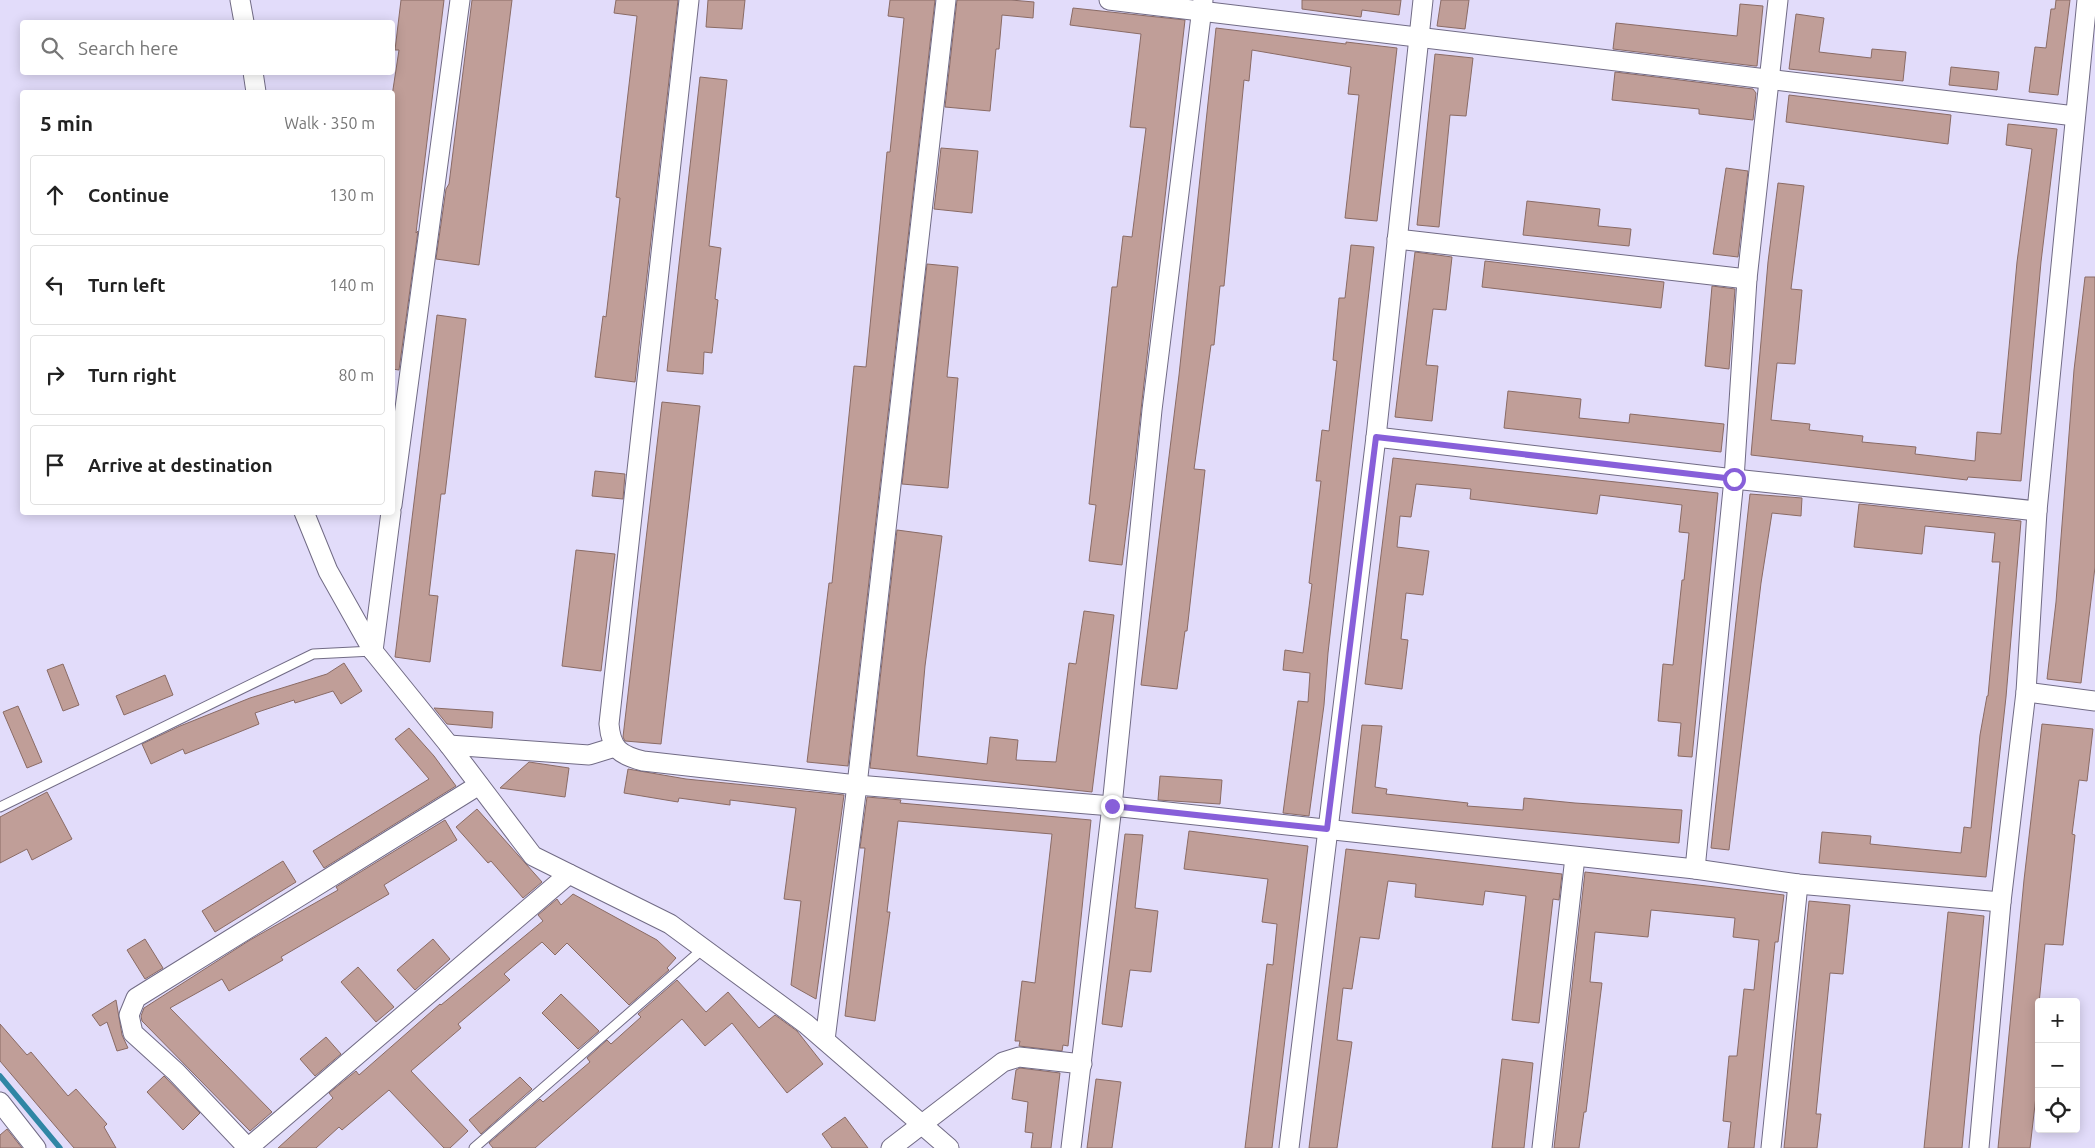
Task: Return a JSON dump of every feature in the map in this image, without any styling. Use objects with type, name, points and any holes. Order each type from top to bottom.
[{"type":"street","points":[[240,0],[244,20]]},
{"type":"street","points":[[395,482],[460,0]]},
{"type":"street","points":[[689,0],[609,724],[610,738],[615,747],[624,756],[642,761],[857,785],[1112,806],[1695,869],[1798,884],[2001,902]]},
{"type":"street","points":[[825,1040],[857,785],[946,0]]},
{"type":"street","points":[[1109,0],[1202,5],[1417,37],[2075,116]]},
{"type":"street","points":[[1289,1148],[1376,437],[1417,37],[1423,0]]},
{"type":"street","points":[[1695,869],[1734,479],[1747,280],[1778,0]]},
{"type":"street","points":[[1979,1148],[2001,902],[2026,692],[2037,511],[2087,0]]},
{"type":"street","points":[[1071,1148],[1112,806],[1151,420],[1202,5]]},
{"type":"street","points":[[253,75],[256,90]]},
{"type":"street","points":[[1397,239],[1747,280]]},
{"type":"street","points":[[1376,437],[1734,479],[2037,511]]},
{"type":"street","points":[[305,515],[328,571],[373,651],[449,745],[533,856],[670,924],[806,1024],[949,1148]]},
{"type":"street","points":[[373,651],[392,515]]},
{"type":"street","points":[[2026,692],[2095,701]]},
{"type":"street","points":[[449,745],[589,754],[615,747]]},
{"type":"street","points":[[479,785],[136,998],[129,1015],[133,1033],[176,1072],[248,1148],[569,874]]},
{"type":"street","points":[[1542,1148],[1575,857]]},
{"type":"street","points":[[1771,1148],[1798,884]]},
{"type":"street","points":[[891,1148],[1003,1062],[1020,1057],[1082,1064]]},
{"type":"street","points":[[2,1108],[36,1148]]},
{"type":"lane","points":[[0,807],[313,654],[373,651]]},
{"type":"lane","points":[[474,1148],[704,948]]},
{"type":"building","points":[[401,0],[444,0],[416,233],[418,231],[399,370],[395,369],[395,90],[393,90],[399,50],[395,50]]},
{"type":"building","points":[[472,0],[512,0],[479,265],[436,259],[446,189],[449,184]]},
{"type":"building","points":[[616,0],[678,0],[635,382],[595,377],[603,316],[606,317],[620,198],[616,197],[637,16],[614,13]]},
{"type":"building","points":[[708,0],[745,0],[742,29],[706,27]]},
{"type":"building","points":[[890,0],[935,0],[848,766],[807,762],[829,583],[832,583],[854,366],[866,367],[887,152],[890,152],[904,18],[888,16]]},
{"type":"building","points":[[957,0],[1034,2],[1033,18],[1002,15],[999,49],[996,49],[990,111],[945,107]]},
{"type":"building","points":[[1302,0],[1401,0],[1399,15],[1362,10],[1361,17],[1302,9]]},
{"type":"building","points":[[1441,0],[1469,0],[1465,29],[1437,26]]},
{"type":"building","points":[[2056,0],[2070,0],[2058,95],[2029,92],[2035,47],[2046,48],[2051,9],[2055,9]]},
{"type":"building","points":[[1740,4],[1763,6],[1757,66],[1613,49],[1616,23],[1737,36]]},
{"type":"building","points":[[1073,8],[1185,20],[1122,565],[1089,561],[1096,505],[1089,504],[1112,287],[1117,287],[1123,236],[1132,237],[1146,128],[1130,127],[1141,34],[1070,25]]},
{"type":"building","points":[[1796,14],[1824,18],[1819,52],[1871,58],[1872,49],[1906,52],[1903,81],[1789,69]]},
{"type":"building","points":[[1216,28],[1346,44],[1346,42],[1397,48],[1377,221],[1345,218],[1359,95],[1348,94],[1351,67],[1252,50],[1249,81],[1244,80],[1224,286],[1220,286],[1214,345],[1211,345],[1194,469],[1205,470],[1187,631],[1185,631],[1177,689],[1141,685],[1179,375]]},
{"type":"building","points":[[1435,54],[1473,58],[1466,116],[1450,115],[1439,227],[1417,225]]},
{"type":"building","points":[[1951,67],[1999,72],[1997,90],[1949,85]]},
{"type":"building","points":[[1615,72],[1753,89],[1756,93],[1753,120],[1699,114],[1699,109],[1612,100]]},
{"type":"building","points":[[700,77],[727,80],[709,246],[721,248],[715,299],[718,300],[712,353],[704,352],[703,374],[667,371]]},
{"type":"building","points":[[1789,95],[1951,115],[1948,144],[1786,122]]},
{"type":"building","points":[[2008,124],[2057,129],[2041,262],[2021,481],[1968,477],[1967,480],[1751,455],[1768,262],[1778,183],[1804,186],[1791,289],[1802,290],[1795,364],[1777,363],[1771,420],[1810,424],[1809,430],[1863,436],[1862,442],[1916,447],[1915,454],[1975,461],[1977,432],[2001,434],[2017,262],[2032,149],[2006,145]]},
{"type":"building","points":[[941,148],[978,151],[972,213],[934,209]]},
{"type":"building","points":[[1726,168],[1748,171],[1738,257],[1713,254]]},
{"type":"building","points":[[1527,201],[1600,209],[1598,226],[1631,229],[1629,246],[1523,235]]},
{"type":"building","points":[[1351,245],[1374,247],[1328,653],[1324,705],[1309,816],[1283,813],[1298,701],[1308,702],[1310,673],[1283,670],[1285,650],[1303,653],[1312,584],[1309,583],[1321,481],[1316,481],[1322,430],[1329,431],[1337,361],[1333,360],[1339,298],[1345,298]]},
{"type":"building","points":[[1415,252],[1452,257],[1446,310],[1433,309],[1426,365],[1438,366],[1432,421],[1395,417]]},
{"type":"building","points":[[1485,261],[1664,282],[1661,308],[1482,287]]},
{"type":"building","points":[[927,264],[958,267],[947,377],[958,378],[948,488],[902,484]]},
{"type":"building","points":[[2085,277],[2095,277],[2095,567],[2081,683],[2047,679],[2056,602],[2074,370]]},
{"type":"building","points":[[1712,286],[1735,289],[1729,369],[1705,366]]},
{"type":"building","points":[[437,315],[466,319],[445,494],[441,494],[429,595],[438,596],[430,662],[395,657]]},
{"type":"building","points":[[1508,391],[1581,399],[1579,418],[1629,423],[1630,414],[1724,424],[1721,452],[1504,428]]},
{"type":"building","points":[[662,402],[700,406],[661,744],[625,741],[623,737]]},
{"type":"building","points":[[1393,458],[1718,493],[1692,757],[1678,756],[1681,723],[1658,721],[1663,664],[1673,665],[1682,580],[1684,580],[1689,533],[1679,532],[1682,505],[1600,495],[1597,514],[1470,499],[1471,489],[1416,484],[1411,517],[1400,516],[1397,547],[1429,551],[1423,595],[1406,593],[1401,639],[1408,640],[1402,689],[1365,684]]},
{"type":"building","points":[[595,471],[625,474],[623,499],[592,496]]},
{"type":"building","points":[[1750,494],[1802,498],[1801,516],[1772,513],[1761,583],[1729,850],[1711,848]]},
{"type":"building","points":[[1859,504],[2021,521],[2006,697],[1986,877],[1819,863],[1822,832],[1871,836],[1870,844],[1961,853],[1964,827],[1971,828],[1980,735],[1988,696],[2000,562],[1992,562],[1995,533],[1925,526],[1922,554],[1854,547]]},
{"type":"building","points":[[897,530],[942,536],[925,666],[917,756],[987,764],[990,737],[1018,740],[1016,760],[1056,762],[1069,663],[1076,664],[1084,611],[1114,615],[1092,792],[870,768]]},
{"type":"building","points":[[576,550],[615,554],[601,671],[562,666]]},
{"type":"building","points":[[344,663],[362,691],[341,704],[333,691],[295,703],[294,700],[255,713],[259,724],[185,754],[183,749],[151,764],[142,744],[180,726],[250,698],[327,674]]},
{"type":"building","points":[[63,664],[79,705],[63,711],[47,670]]},
{"type":"building","points":[[165,675],[173,695],[124,715],[116,696]]},
{"type":"building","points":[[18,706],[42,762],[27,768],[3,712]]},
{"type":"building","points":[[434,708],[493,712],[492,728],[447,724]]},
{"type":"building","points":[[2042,724],[2093,729],[2087,781],[2079,780],[2072,834],[2075,835],[2063,945],[2045,944],[2040,998],[2035,998],[2035,1105],[2030,1148],[1998,1148],[2024,880]]},
{"type":"building","points":[[1362,725],[1382,726],[1375,787],[1387,789],[1386,794],[1468,803],[1467,806],[1523,810],[1524,798],[1682,810],[1679,843],[1352,813]]},
{"type":"building","points":[[409,728],[434,756],[456,786],[324,868],[313,851],[429,779],[395,739]]},
{"type":"building","points":[[529,762],[569,768],[565,797],[500,788]]},
{"type":"building","points":[[628,769],[686,779],[844,795],[816,999],[791,985],[801,901],[784,899],[796,808],[730,800],[730,805],[679,798],[678,802],[624,793]]},
{"type":"building","points":[[1160,776],[1222,780],[1220,804],[1158,800]]},
{"type":"building","points":[[47,792],[72,839],[32,860],[27,849],[0,863],[0,817]]},
{"type":"building","points":[[867,797],[901,800],[900,803],[1091,820],[1068,1046],[1063,1045],[1062,1051],[1019,1046],[1020,1041],[1015,1041],[1022,981],[1035,983],[1052,834],[898,821],[887,912],[890,912],[875,1021],[845,1016],[865,848],[860,848]]},
{"type":"building","points":[[477,809],[542,882],[523,898],[491,861],[488,863],[456,827]]},
{"type":"building","points":[[445,820],[457,840],[384,885],[389,894],[281,957],[283,960],[229,991],[222,979],[170,1008],[272,1112],[250,1131],[142,1021],[141,1016],[144,1008],[250,940],[338,890],[336,887]]},
{"type":"building","points":[[1189,831],[1308,846],[1272,1148],[1245,1148],[1267,964],[1273,965],[1277,924],[1262,922],[1268,879],[1184,869]]},
{"type":"building","points":[[1125,834],[1143,835],[1135,908],[1158,911],[1151,972],[1130,970],[1122,1027],[1102,1024]]},
{"type":"building","points":[[1346,849],[1562,874],[1559,900],[1553,899],[1539,1023],[1512,1020],[1526,896],[1485,891],[1483,905],[1415,897],[1416,884],[1388,881],[1379,939],[1360,937],[1352,989],[1343,988],[1337,1040],[1352,1042],[1337,1148],[1309,1148]]},
{"type":"building","points":[[283,861],[296,882],[215,932],[202,911]]},
{"type":"building","points":[[1585,872],[1784,895],[1778,942],[1775,942],[1754,1148],[1728,1148],[1731,1122],[1723,1121],[1729,1056],[1737,1056],[1744,989],[1754,990],[1759,940],[1733,937],[1735,918],[1651,910],[1648,937],[1595,932],[1590,982],[1602,983],[1586,1112],[1584,1112],[1579,1148],[1554,1148]]},
{"type":"building","points":[[573,894],[657,940],[676,958],[667,968],[669,970],[629,1005],[567,943],[555,955],[542,942],[504,974],[510,980],[458,1024],[461,1028],[411,1071],[468,1131],[450,1148],[444,1148],[389,1090],[342,1130],[339,1127],[316,1148],[278,1148],[333,1098],[329,1093],[356,1071],[359,1075],[440,1004],[543,921],[538,915],[557,899],[561,905]]},
{"type":"building","points":[[1809,901],[1850,905],[1843,974],[1830,973],[1816,1114],[1821,1114],[1817,1148],[1784,1148]]},
{"type":"building","points":[[1948,912],[1984,916],[1962,1148],[1924,1148]]},
{"type":"building","points":[[145,939],[163,968],[145,979],[127,950]]},
{"type":"building","points":[[433,939],[450,959],[415,990],[397,970]]},
{"type":"building","points":[[358,967],[394,1007],[376,1022],[341,982]]},
{"type":"building","points":[[677,980],[706,1012],[728,992],[759,1028],[775,1015],[797,1031],[823,1064],[787,1093],[732,1023],[705,1046],[682,1019],[535,1148],[493,1148],[489,1143],[540,1099],[543,1102],[590,1062],[587,1058],[607,1040],[611,1044],[641,1017],[638,1014]]},
{"type":"building","points":[[561,994],[599,1031],[578,1049],[542,1013]]},
{"type":"building","points":[[116,1000],[122,1035],[128,1048],[117,1051],[107,1022],[100,1026],[92,1015]]},
{"type":"building","points":[[0,1024],[27,1055],[31,1052],[68,1096],[76,1089],[107,1124],[104,1127],[116,1148],[74,1148],[0,1061]]},
{"type":"building","points":[[326,1037],[341,1054],[315,1076],[300,1059]]},
{"type":"building","points":[[1502,1059],[1533,1063],[1524,1148],[1492,1148]]},
{"type":"building","points":[[1020,1068],[1060,1073],[1051,1148],[1031,1148],[1033,1133],[1025,1132],[1028,1102],[1012,1099],[1016,1070]]},
{"type":"building","points":[[164,1076],[200,1113],[183,1130],[147,1092]]},
{"type":"building","points":[[520,1077],[532,1089],[481,1134],[469,1120]]},
{"type":"building","points":[[1096,1079],[1121,1082],[1112,1148],[1087,1148]]},
{"type":"building","points":[[845,1117],[868,1148],[832,1148],[822,1134]]},
{"type":"building","points":[[7,1129],[22,1148],[0,1148],[0,1135]]},
{"type":"waterway","points":[[0,1076],[60,1148]]},
{"type":"route","points":[[1112,806],[1327,829],[1376,437],[1734,479]]}]
